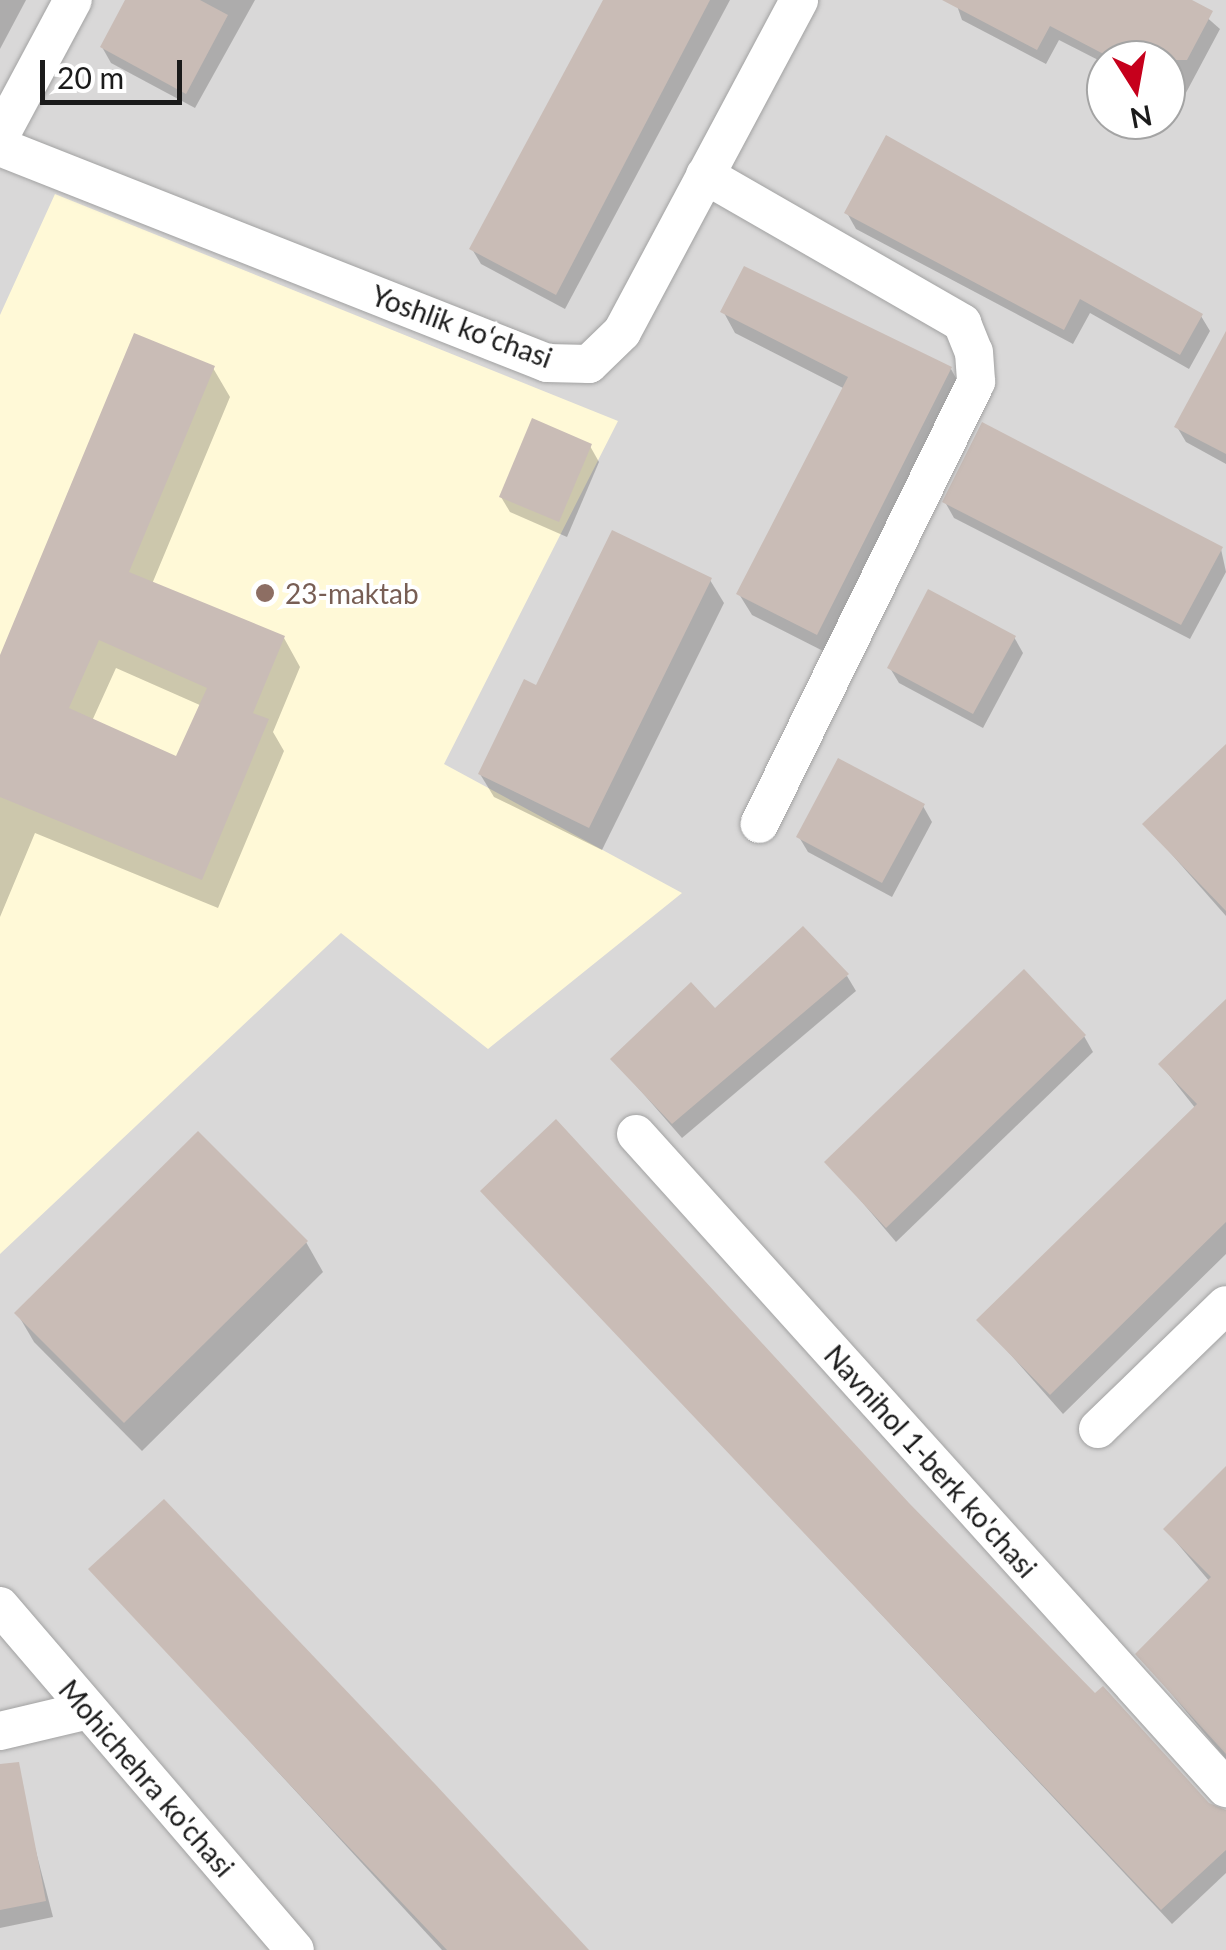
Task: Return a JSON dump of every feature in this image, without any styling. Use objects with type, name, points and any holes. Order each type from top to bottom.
[{"type":"street","points":[[0,136],[73,0]]},
{"type":"street","name":"Yoshlik koʻchasi","points":[[0,148],[547,363],[589,364],[622,332],[799,0]]},
{"type":"street","points":[[705,175],[962,323],[974,352],[976,382],[760,824]]},
{"type":"street","name":"Navnihol 1-berk ko'chasi","points":[[636,1134],[1226,1788]]},
{"type":"street","points":[[1098,1429],[1226,1304]]},
{"type":"street","name":"Mohichehra ko'chasi","points":[[0,1606],[295,1950]]},
{"type":"street","points":[[0,1731],[88,1710]]},
{"type":"shaded area","points":[[0,0],[1226,0],[1226,1950],[0,1950]]},
{"type":"shaded area","name":"23-maktab","points":[[55,194],[618,421],[444,764],[682,893],[488,1049],[341,933],[0,1254],[0,315]]},
{"type":"building","points":[[125,0],[200,0],[228,15],[186,94],[100,47]]},
{"type":"building","points":[[603,0],[710,0],[556,295],[469,249]]},
{"type":"building","points":[[942,0],[1192,0],[1213,11],[1187,60],[1186,40],[1086,40],[1086,45],[1050,26],[1037,50]]},
{"type":"building","points":[[886,135],[1203,314],[1180,355],[1080,299],[1064,330],[844,213]]},
{"type":"building","points":[[744,266],[952,367],[817,635],[736,594],[848,377],[720,312]]},
{"type":"building","points":[[1226,331],[1226,454],[1174,427]]},
{"type":"building","points":[[134,333],[215,366],[129,572],[285,636],[253,713],[269,719],[202,880],[0,797],[0,655]],"holes":[[[99,640],[207,688],[176,756],[69,708]]]},
{"type":"building","points":[[532,418],[592,444],[559,522],[499,497]]},
{"type":"building","points":[[982,422],[1223,547],[1181,625],[942,502]]},
{"type":"building","points":[[612,530],[712,578],[589,828],[478,774],[524,679],[536,685]]},
{"type":"building","points":[[928,589],[1016,636],[973,714],[887,668]]},
{"type":"building","points":[[1226,744],[1226,911],[1142,824]]},
{"type":"building","points":[[838,758],[925,804],[882,883],[796,837]]},
{"type":"building","points":[[803,926],[849,974],[672,1124],[610,1059],[691,982],[715,1008]]},
{"type":"building","points":[[1024,969],[1086,1035],[886,1228],[824,1162]]},
{"type":"building","points":[[1226,999],[1226,1222],[1050,1395],[976,1320],[1197,1104],[1158,1064]]},
{"type":"building","points":[[556,1119],[909,1503],[1095,1693],[1103,1686],[1209,1803],[1226,1810],[1226,1850],[1161,1910],[480,1191]]},
{"type":"building","points":[[198,1131],[308,1241],[124,1423],[14,1313]]},
{"type":"building","points":[[1226,1466],[1226,1754],[1135,1654],[1211,1577],[1163,1529]]},
{"type":"building","points":[[164,1499],[589,1950],[447,1950],[325,1822],[88,1569]]},
{"type":"building","points":[[19,1762],[46,1901],[0,1910],[0,1764]]},
{"type":"place","name":"23-maktab","points":[[265,593]]}]
